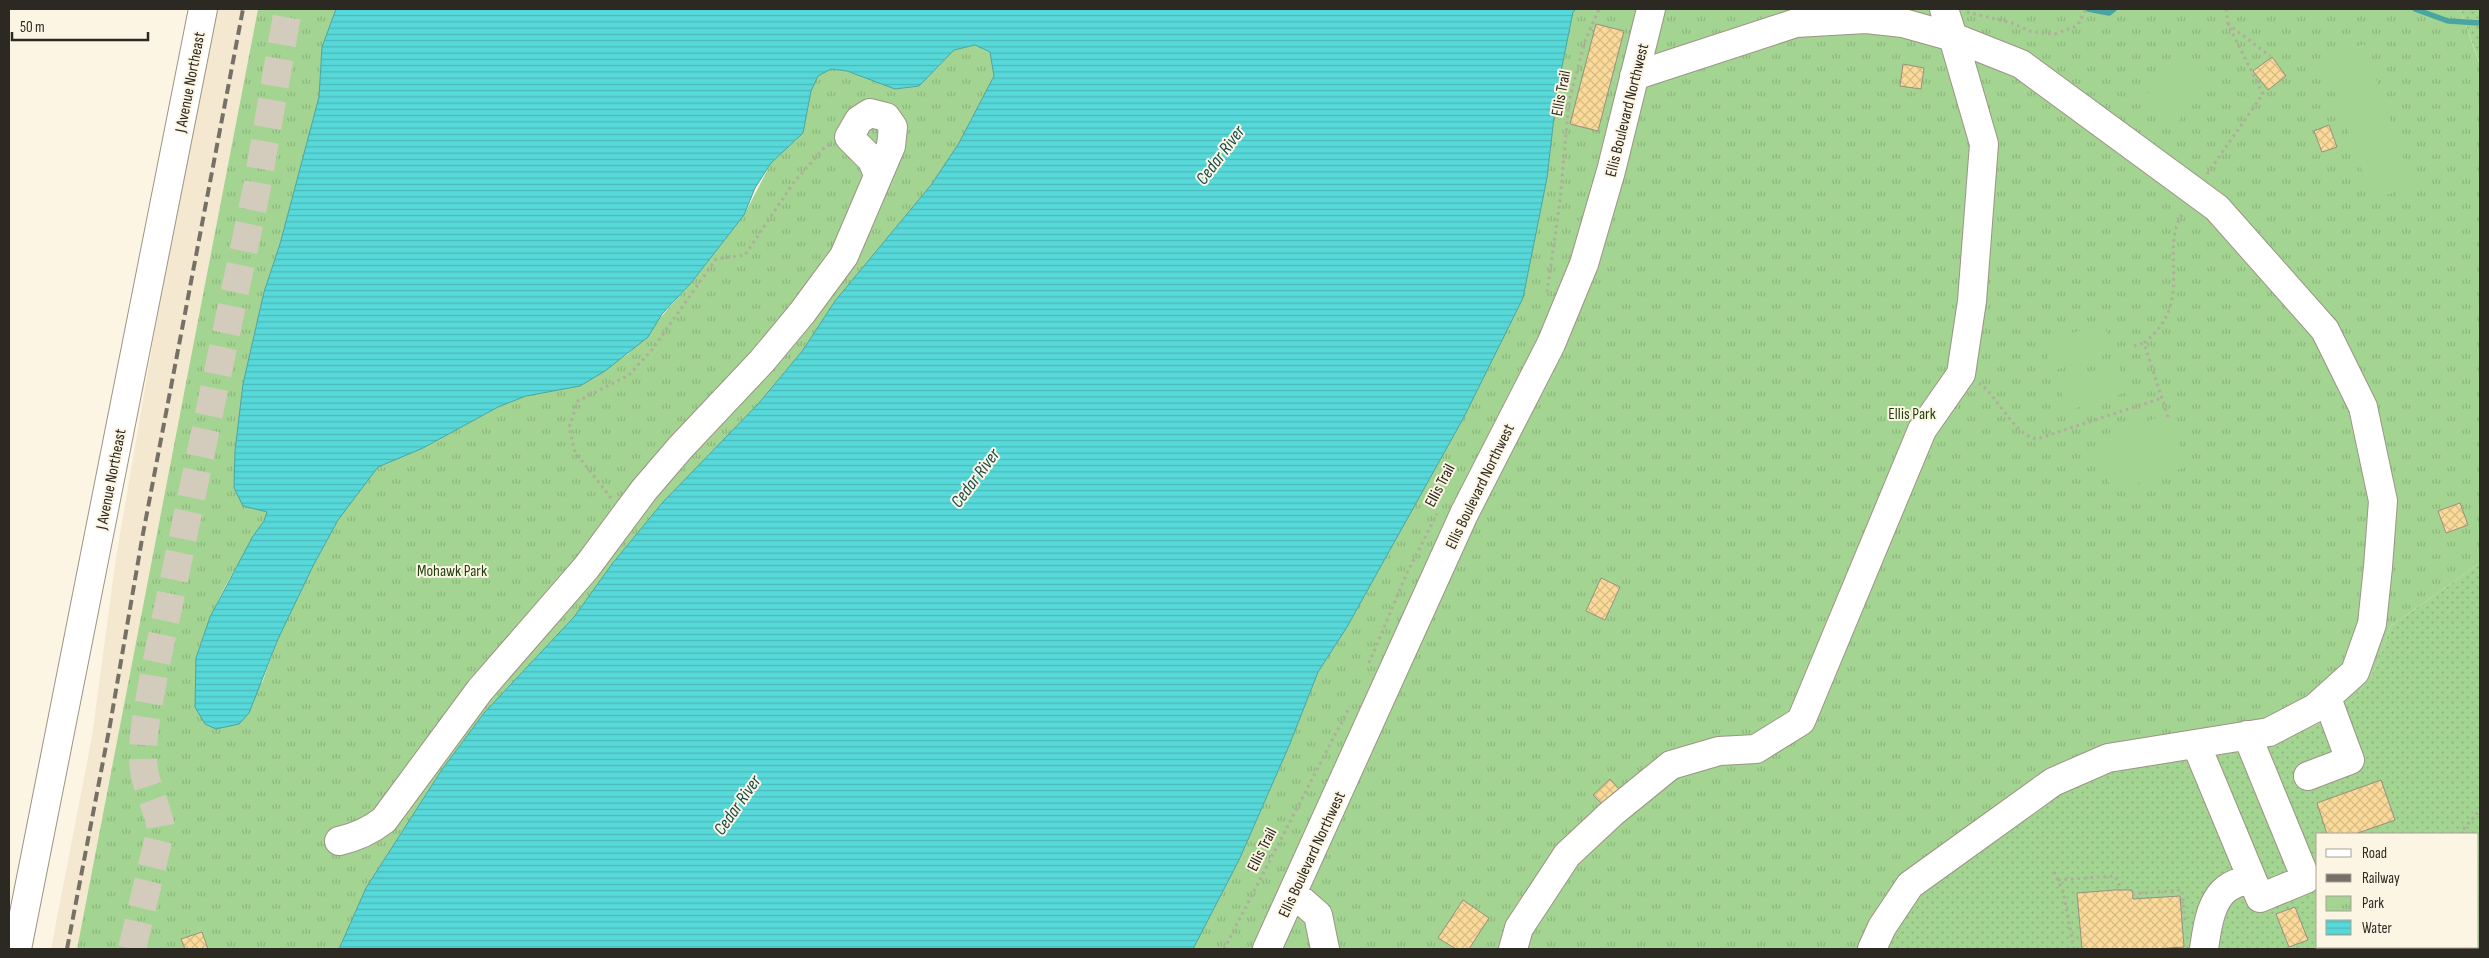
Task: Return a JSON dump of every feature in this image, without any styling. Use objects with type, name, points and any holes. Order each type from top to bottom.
[{"type":"street","name":"J Avenue Northeast","points":[[17,949],[204,9]]},
{"type":"street","name":"Ellis Boulevard Northwest","points":[[1267,949],[1294,894],[1464,514],[1551,344],[1584,264],[1611,171],[1651,9]]},
{"type":"street","points":[[1513,949],[1519,928],[1567,855],[1612,813],[1671,765],[1719,751],[1756,749],[1801,721],[1922,430],[1961,374],[1972,301],[1984,144],[1953,37],[1952,10]]},
{"type":"street","points":[[1634,76],[1796,23],[1866,19],[1903,23],[1953,37],[2021,64],[2217,208],[2325,330],[2363,408],[2383,500],[2372,624],[2355,672],[2315,708],[2269,732],[2108,758],[2053,782],[1910,885],[1882,927],[1872,949]]},
{"type":"street","points":[[339,841],[355,838],[371,830],[384,820],[480,690],[586,568],[680,448],[762,361],[802,313],[844,256],[891,146],[893,127],[886,117],[870,114],[858,120],[849,137],[872,160],[878,175]]},
{"type":"street","points":[[2308,776],[2350,760],[2327,698]]},
{"type":"street","points":[[2196,744],[2260,898],[2306,879],[2247,735]]},
{"type":"street","points":[[2204,949],[2209,919],[2219,896],[2227,888],[2251,877]]},
{"type":"street","points":[[1294,894],[1318,915],[1325,949]]},
{"type":"path","name":"Ellis Trail","points":[[1546,299],[1560,201],[1569,101],[1585,41],[1599,9]]},
{"type":"path","points":[[1952,10],[2012,23],[2029,31],[2043,33],[2067,31],[2077,26],[2086,9]]},
{"type":"path","points":[[2134,346],[2144,343],[2158,330],[2172,302],[2175,279],[2174,230],[2211,166],[2263,94],[2228,24],[2226,9]]},
{"type":"path","points":[[2228,24],[2270,56]]},
{"type":"path","points":[[625,516],[575,452],[569,427],[578,401],[629,375],[651,351],[716,259],[745,255],[794,182],[824,146],[849,137]]},
{"type":"path","points":[[2144,343],[2168,417]]},
{"type":"path","points":[[1961,374],[1987,389],[2024,434],[2037,439],[2162,398]]},
{"type":"path","name":"Ellis Trail","points":[[1366,671],[1406,575],[1441,506]]},
{"type":"path","name":"Ellis Trail","points":[[1224,949],[1353,701]]},
{"type":"path","points":[[2460,833],[2480,810]]},
{"type":"path","points":[[2054,872],[2063,891],[2074,949]]},
{"type":"path","points":[[2058,880],[2114,876],[2118,880],[2120,890]]},
{"type":"path","points":[[2132,894],[2182,890],[2185,930]]},
{"type":"shaded area","points":[[210,9],[258,9],[77,949],[51,949],[92,736],[116,557]]},
{"type":"green space","name":"Mohawk Park","points":[[258,9],[336,9],[322,47],[319,97],[280,244],[264,292],[243,384],[235,451],[256,509],[267,512],[265,519],[220,596],[196,658],[262,683],[278,639],[313,566],[338,520],[378,467],[423,448],[498,407],[526,396],[580,386],[628,354],[691,283],[744,215],[771,163],[803,133],[811,91],[818,76],[831,69],[847,71],[896,89],[919,86],[954,50],[975,45],[991,53],[994,76],[959,143],[931,185],[835,301],[803,350],[759,403],[663,502],[612,564],[574,617],[484,713],[441,771],[366,888],[339,949],[77,949]]},
{"type":"green space","name":"Ellis Park","points":[[1576,9],[2460,9],[2480,65],[2480,563],[2391,626],[2376,667],[2356,697],[2316,725],[2274,743],[2101,772],[2057,791],[1916,899],[1892,936],[1886,949],[1193,949],[1239,860],[1289,746],[1318,672],[1347,627],[1464,417],[1523,298],[1547,178],[1557,91],[1573,12]]},
{"type":"green space","points":[[2460,9],[2480,9],[2480,64]]},
{"type":"green space","points":[[2364,44],[2413,186],[2372,200],[2323,58]]},
{"type":"green space","points":[[2186,54],[2207,67],[2211,76],[2177,123],[2171,122],[2157,115],[2144,98],[2177,56]]},
{"type":"green space","points":[[2104,323],[2113,352],[2052,371],[2043,342]]},
{"type":"green space","points":[[2118,363],[2127,392],[2067,411],[2058,382]]},
{"type":"green space","points":[[2169,414],[2186,467],[2112,492],[2095,438]]},
{"type":"green space","points":[[2480,563],[2480,949],[1886,949],[1892,936],[1916,899],[2057,791],[2101,772],[2274,743],[2316,725],[2356,697],[2376,667],[2391,626]]},
{"type":"water","name":"Cedar River","points":[[336,9],[1576,9],[1573,12],[1557,91],[1547,178],[1523,298],[1464,417],[1347,627],[1318,672],[1289,746],[1239,860],[1193,949],[339,949],[366,888],[441,771],[484,713],[574,617],[612,564],[663,502],[759,403],[803,350],[835,301],[931,185],[959,143],[994,76],[990,52],[975,45],[954,50],[919,86],[895,89],[847,71],[831,69],[818,76],[811,91],[803,133],[771,163],[755,188],[744,215],[691,283],[662,314],[648,337],[605,371],[580,386],[526,396],[498,407],[423,448],[378,467],[338,520],[313,566],[278,639],[249,713],[239,724],[216,729],[205,724],[195,707],[196,658],[210,617],[253,536],[264,521],[267,512],[243,506],[234,488],[235,451],[243,384],[264,292],[280,244],[319,97],[322,47]]},
{"type":"building","points":[[1596,24],[1624,31],[1598,131],[1570,124]]},
{"type":"building","points":[[2272,57],[2286,76],[2268,90],[2253,71]]},
{"type":"building","points":[[1903,64],[1924,68],[1921,89],[1900,86]]},
{"type":"building","points":[[2329,125],[2337,147],[2322,152],[2314,131]]},
{"type":"building","points":[[2460,503],[2468,525],[2446,533],[2438,511]]},
{"type":"building","points":[[1601,578],[1620,587],[1605,620],[1586,611]]},
{"type":"building","points":[[1610,779],[1619,789],[1602,804],[1593,795]]},
{"type":"building","points":[[2381,780],[2395,820],[2358,833],[2327,833],[2317,803]]},
{"type":"building","points":[[2132,890],[2133,899],[2180,896],[2184,947],[2082,949],[2077,893]]},
{"type":"building","points":[[1463,900],[1489,918],[1469,949],[1456,949],[1438,938]]},
{"type":"building","points":[[2295,907],[2308,940],[2289,947],[2276,914]]},
{"type":"building","points":[[202,932],[208,949],[185,949],[181,939]]},
{"type":"waterway","points":[[2088,9],[2109,13],[2114,9]]},
{"type":"waterway","points":[[2415,9],[2448,21],[2480,23]]},
{"type":"tunnel","points":[[132,949],[161,829],[144,770],[144,734],[154,674],[257,187],[288,9]]},
{"type":"railway","points":[[67,949],[110,725],[142,539],[243,9]]}]
